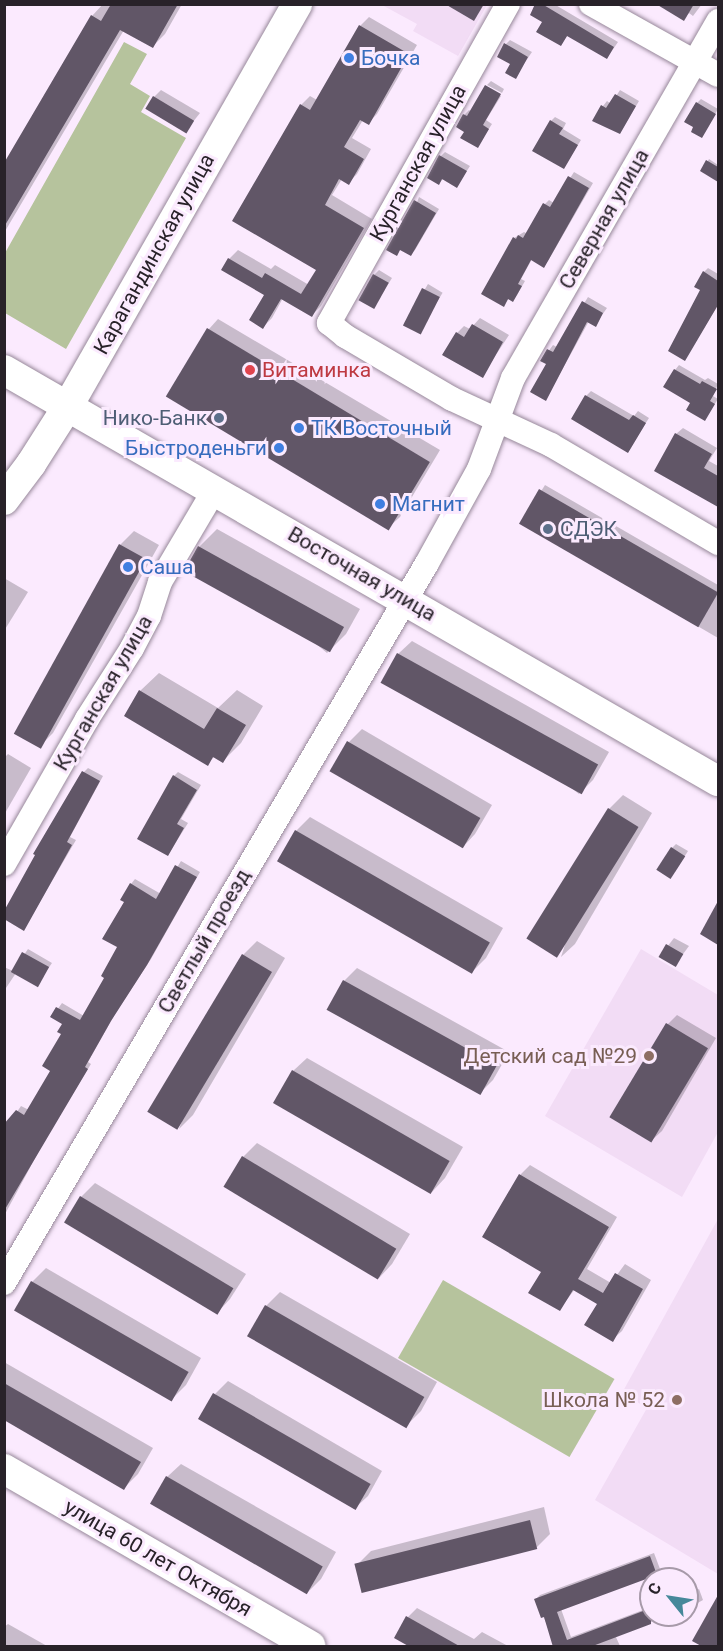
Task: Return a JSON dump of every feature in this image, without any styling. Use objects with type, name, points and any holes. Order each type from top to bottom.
[{"type":"main road","name":"Карагандинская улица","points":[[4,500],[32,464],[68,406],[297,4]]},
{"type":"main road","name":"Восточная улица","points":[[4,370],[405,598],[718,781]]},
{"type":"main road","name":"улица 60 лет Октября","points":[[4,1469],[311,1647]]},
{"type":"street","name":"Курганская улица","points":[[497,421],[433,388],[345,336],[329,323],[508,4]]},
{"type":"street","points":[[591,4],[718,75]]},
{"type":"street","name":"Северная улица","points":[[405,598],[478,469],[513,378],[718,21]]},
{"type":"street","points":[[497,421],[551,445],[718,543]]},
{"type":"street","name":"Курганская улица","points":[[4,864],[87,719],[132,648],[149,616],[160,582],[215,489]]},
{"type":"street","name":"Светлый проезд","points":[[4,1283],[405,598]]},
{"type":"shaded area","points":[[382,5],[487,5],[458,56],[413,31],[417,24]]},
{"type":"shaded area","name":"Детский сад №29","points":[[641,949],[718,995],[718,1132],[682,1197],[545,1116]]},
{"type":"shaded area","name":"Школа № 52","points":[[718,1219],[718,1574],[595,1500],[647,1408],[622,1393]]},
{"type":"green space","points":[[124,42],[147,54],[130,84],[150,96],[141,112],[186,138],[66,349],[5,313],[5,253]]},
{"type":"green space","points":[[443,1280],[614,1379],[569,1457],[398,1358]]},
{"type":"building","points":[[111,4],[178,4],[153,48],[120,30],[4,227],[4,163],[91,15],[101,21]]},
{"type":"building","points":[[445,4],[484,4],[474,21]]},
{"type":"building","points":[[535,4],[542,4],[614,47],[607,59],[567,36],[561,46],[536,32],[542,22],[530,15]]},
{"type":"building","points":[[656,4],[694,4],[684,21]]},
{"type":"building","points":[[359,25],[409,54],[369,125],[360,120],[344,147],[364,159],[349,185],[339,179],[325,205],[364,228],[312,317],[281,299],[263,329],[249,320],[264,295],[221,270],[228,258],[262,278],[265,273],[301,294],[316,270],[232,221],[300,104],[310,110]]},
{"type":"building","points":[[504,43],[528,57],[516,79],[505,73],[510,64],[497,57]]},
{"type":"building","points":[[485,85],[501,94],[483,125],[489,129],[478,148],[460,138],[464,132],[456,127],[463,114],[467,116]]},
{"type":"building","points":[[615,94],[636,106],[620,134],[592,121],[601,105],[606,108]]},
{"type":"building","points":[[153,96],[194,121],[186,134],[145,109]]},
{"type":"building","points":[[696,102],[716,114],[702,138],[691,132],[693,127],[684,122]]},
{"type":"building","points":[[550,120],[563,128],[559,134],[578,145],[564,169],[532,151]]},
{"type":"building","points":[[439,155],[467,171],[457,188],[442,179],[439,185],[427,178]]},
{"type":"building","points":[[706,160],[718,167],[718,182],[700,171]]},
{"type":"building","points":[[568,176],[589,188],[544,268],[531,260],[518,284],[522,286],[513,302],[508,299],[504,307],[481,294],[513,237],[516,239],[518,235],[523,238],[543,203],[550,207]]},
{"type":"building","points":[[414,200],[436,213],[411,256],[400,250],[397,256],[386,250]]},
{"type":"building","points":[[703,271],[718,281],[718,305],[685,361],[668,351],[700,290],[694,287]]},
{"type":"building","points":[[373,274],[389,283],[374,309],[358,300]]},
{"type":"building","points":[[422,288],[440,297],[421,335],[403,325]]},
{"type":"building","points":[[582,301],[603,313],[596,327],[587,322],[546,401],[530,392],[546,364],[540,361],[547,349],[553,352]]},
{"type":"building","points":[[472,324],[503,342],[483,378],[442,355],[456,332],[464,337]]},
{"type":"building","name":"ТК Восточный","points":[[207,328],[430,462],[389,530],[166,397]]},
{"type":"building","points":[[674,369],[700,384],[702,381],[717,389],[710,401],[715,404],[705,421],[686,410],[690,403],[663,387]]},
{"type":"building","points":[[585,395],[629,420],[633,415],[646,423],[628,453],[571,419]]},
{"type":"building","points":[[675,433],[712,454],[704,468],[718,476],[718,507],[654,471]]},
{"type":"building","points":[[539,489],[718,592],[698,627],[519,524]]},
{"type":"building","points":[[119,544],[146,559],[41,749],[14,734]]},
{"type":"building","points":[[198,546],[344,627],[330,652],[184,571]]},
{"type":"building","points":[[397,653],[598,765],[582,794],[381,683]]},
{"type":"building","points":[[139,690],[204,729],[217,708],[246,725],[223,763],[213,757],[208,766],[124,716]]},
{"type":"building","points":[[347,741],[480,818],[463,848],[330,771]]},
{"type":"building","points":[[82,771],[100,781],[67,842],[72,845],[24,931],[4,919],[4,911],[35,855],[33,854]]},
{"type":"building","points":[[173,775],[197,790],[177,824],[184,828],[168,856],[137,839]]},
{"type":"building","points":[[608,808],[639,827],[557,958],[526,939]]},
{"type":"building","points":[[295,830],[490,942],[472,974],[277,861]]},
{"type":"building","points":[[671,847],[685,856],[671,879],[656,870]]},
{"type":"building","points":[[175,865],[197,877],[147,965],[111,1021],[85,1067],[88,1069],[4,1211],[4,1124],[16,1110],[24,1115],[50,1071],[42,1066],[61,1034],[57,1032],[62,1024],[50,1017],[56,1007],[80,1020],[104,978],[101,976],[117,947],[102,939],[124,902],[120,900],[130,883],[156,899]]},
{"type":"building","points":[[718,901],[718,945],[700,934]]},
{"type":"building","points":[[666,944],[683,954],[676,967],[658,957]]},
{"type":"building","points":[[22,952],[49,967],[38,987],[11,972]]},
{"type":"building","points":[[242,954],[272,972],[177,1130],[147,1112]]},
{"type":"building","points":[[343,980],[497,1065],[480,1095],[327,1010]]},
{"type":"building","points":[[666,1023],[708,1048],[651,1143],[609,1117]]},
{"type":"building","points":[[292,1070],[450,1161],[431,1194],[273,1103]]},
{"type":"building","points":[[242,1156],[396,1249],[378,1280],[223,1187]]},
{"type":"building","points":[[519,1174],[609,1227],[578,1279],[603,1293],[615,1273],[643,1289],[613,1342],[584,1325],[597,1304],[573,1290],[560,1311],[528,1293],[541,1272],[482,1237]]},
{"type":"building","points":[[80,1196],[233,1288],[217,1315],[64,1223]]},
{"type":"building","points":[[31,1281],[189,1372],[172,1401],[14,1310]]},
{"type":"building","points":[[265,1305],[424,1397],[406,1428],[247,1336]]},
{"type":"building","points":[[4,1383],[141,1462],[124,1490],[4,1420]]},
{"type":"building","points":[[213,1393],[371,1484],[356,1510],[198,1419]]},
{"type":"building","points":[[166,1476],[323,1566],[307,1594],[150,1504]]},
{"type":"building","points":[[530,1520],[537,1549],[362,1593],[354,1564]]},
{"type":"building","points":[[650,1556],[654,1567],[639,1567],[639,1582],[557,1612],[567,1640],[639,1613],[639,1627],[643,1627],[590,1647],[553,1647],[544,1617],[541,1618],[534,1599]]},
{"type":"building","points":[[718,1595],[718,1647],[703,1647],[692,1641]]},
{"type":"building","points":[[406,1616],[461,1647],[410,1647],[394,1638]]},
{"type":"place","name":"Бочка","points":[[349,58]]},
{"type":"place","name":"Витаминка","points":[[250,370]]},
{"type":"place","name":"Нико-Банк","points":[[219,418]]},
{"type":"place","name":"ТК Восточный","points":[[299,428]]},
{"type":"place","name":"Быстроденьги","points":[[279,448]]},
{"type":"place","name":"Магнит","points":[[380,504]]},
{"type":"place","name":"СДЭК","points":[[548,529]]},
{"type":"place","name":"Саша","points":[[128,567]]},
{"type":"place","name":"Детский сад №29","points":[[649,1056]]},
{"type":"place","name":"Школа № 52","points":[[677,1400]]}]
